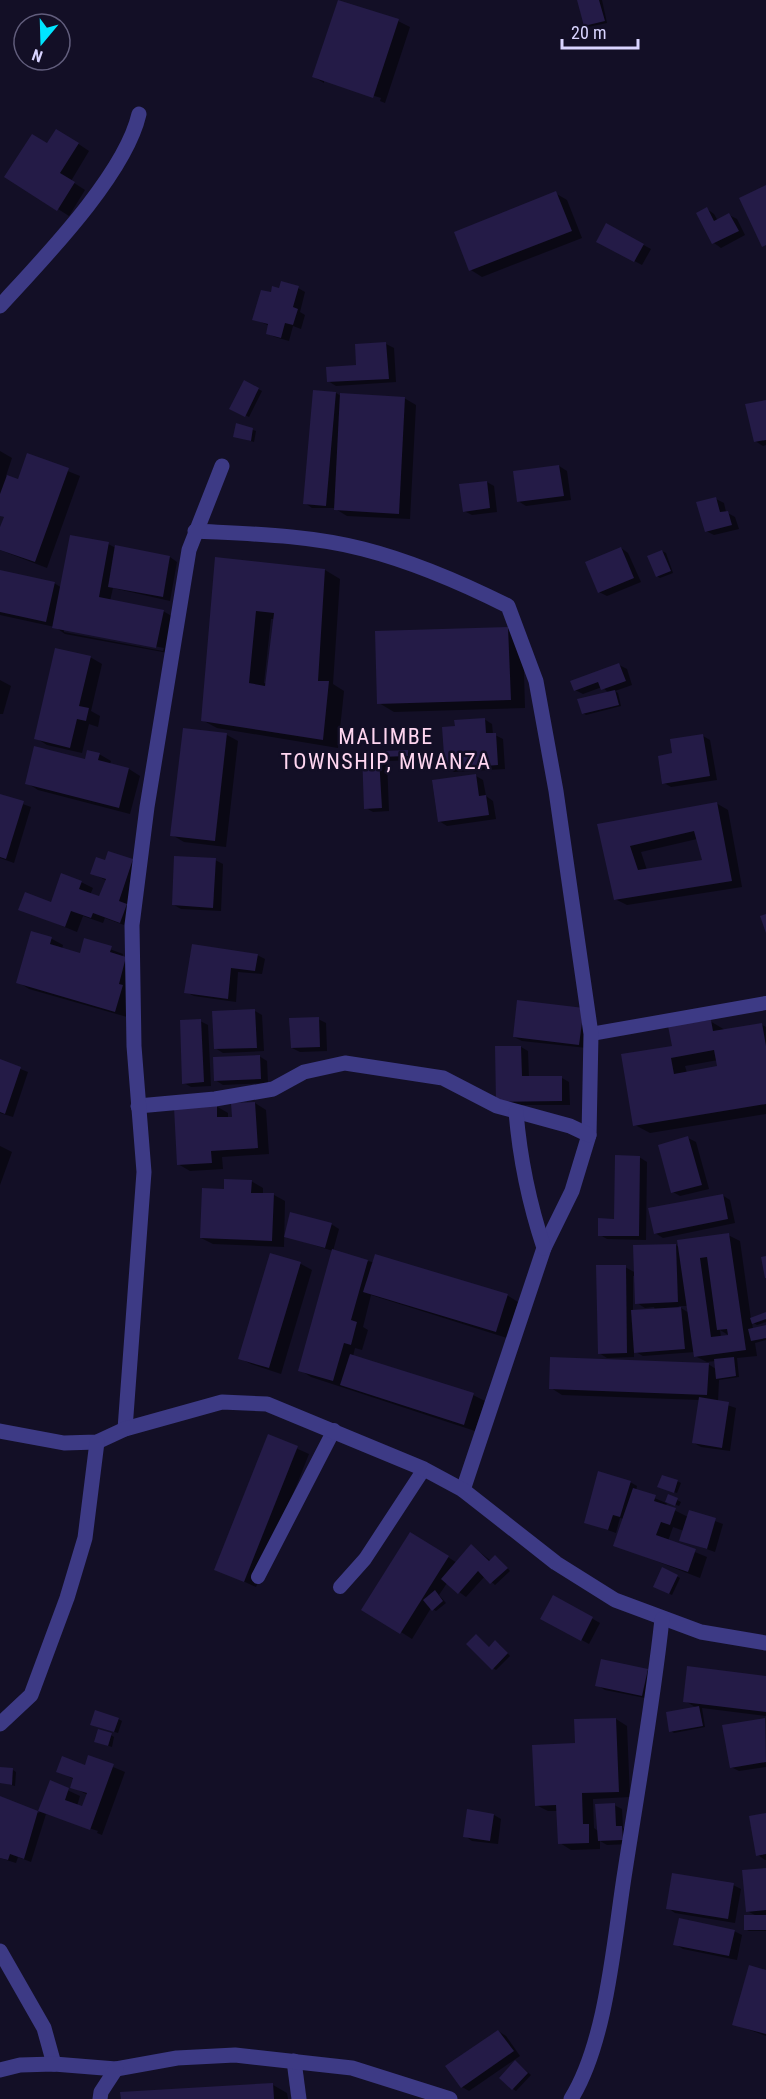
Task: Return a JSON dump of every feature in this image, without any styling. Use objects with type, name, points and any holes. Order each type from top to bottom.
[{"type":"street","points":[[0,306],[62,237],[118,161],[135,134],[139,114]]},
{"type":"street","points":[[125,1428],[144,1172],[134,1046],[132,925],[147,807],[189,550],[222,466]]},
{"type":"street","points":[[195,531],[284,536],[364,549],[455,580],[508,606],[536,681],[556,791],[591,1034],[589,1135],[572,1191],[544,1248],[463,1490]]},
{"type":"street","points":[[138,1106],[215,1099],[273,1089],[304,1072],[345,1063],[443,1078],[498,1106],[570,1126],[589,1135]]},
{"type":"street","points":[[516,1112],[519,1149],[529,1204],[544,1248]]},
{"type":"street","points":[[0,1431],[64,1443],[97,1442],[125,1428],[222,1402],[267,1404],[424,1469],[463,1490],[556,1563],[615,1600],[701,1632],[766,1643]]},
{"type":"street","points":[[0,1724],[31,1695],[67,1598],[85,1538],[97,1442]]},
{"type":"street","points":[[571,2099],[584,2078],[608,1983],[654,1693],[662,1619]]},
{"type":"street","points":[[0,1951],[44,2028],[54,2064]]},
{"type":"street","points":[[0,2070],[20,2065],[54,2064],[116,2068],[177,2058],[235,2055],[352,2068],[450,2099]]},
{"type":"street","points":[[294,2061],[299,2099]]},
{"type":"street","points":[[100,2099],[101,2092],[116,2068]]},
{"type":"lane","points":[[591,1034],[766,1003]]},
{"type":"lane","points":[[258,1576],[334,1430]]},
{"type":"lane","points":[[340,1587],[364,1559],[424,1469]]},
{"type":"building","points":[[338,0],[399,19],[373,98],[312,77]]},
{"type":"building","points":[[577,0],[599,0],[605,21],[584,26]]},
{"type":"building","points":[[56,129],[79,143],[60,173],[75,182],[57,211],[4,177],[32,134],[47,143]]},
{"type":"building","points":[[766,185],[766,245],[762,247],[739,198]]},
{"type":"building","points":[[556,191],[572,231],[469,271],[454,232]]},
{"type":"building","points":[[707,207],[714,221],[729,213],[739,231],[712,244],[696,213]]},
{"type":"building","points":[[606,223],[644,244],[634,262],[596,242]]},
{"type":"building","points":[[281,281],[299,286],[293,307],[298,309],[293,325],[285,323],[281,338],[266,334],[268,324],[252,320],[261,290],[271,292],[272,286],[279,288]]},
{"type":"building","points":[[386,342],[389,379],[327,382],[326,367],[356,365],[355,344]]},
{"type":"building","points":[[244,380],[259,388],[245,417],[229,409]]},
{"type":"building","points":[[313,390],[336,392],[326,506],[303,504]]},
{"type":"building","points":[[340,393],[405,397],[399,514],[334,510]]},
{"type":"building","points":[[766,400],[766,440],[754,442],[745,404]]},
{"type":"building","points":[[236,423],[253,428],[251,441],[233,437]]},
{"type":"building","points":[[27,453],[69,468],[35,562],[0,550],[0,527],[4,517],[0,516],[0,494],[7,475],[18,479]]},
{"type":"building","points":[[559,465],[564,496],[517,502],[513,471]]},
{"type":"building","points":[[487,481],[490,508],[463,512],[459,484]]},
{"type":"building","points":[[716,497],[720,512],[728,511],[732,525],[705,532],[696,502]]},
{"type":"building","points":[[70,535],[109,542],[99,597],[164,610],[156,648],[52,628]]},
{"type":"building","points":[[115,545],[170,556],[163,597],[108,587]]},
{"type":"building","points":[[621,547],[634,578],[598,593],[585,562]]},
{"type":"building","points":[[662,550],[671,571],[656,577],[647,556]]},
{"type":"building","points":[[215,557],[325,569],[318,681],[329,681],[323,740],[201,721]],"holes":[[[256,611],[274,613],[265,686],[249,683]]]},
{"type":"building","points":[[0,570],[55,582],[46,622],[0,612]]},
{"type":"building","points":[[508,627],[511,700],[377,704],[375,631]]},
{"type":"building","points":[[55,648],[91,656],[79,706],[89,708],[86,721],[77,719],[70,748],[34,739]]},
{"type":"building","points":[[619,663],[626,681],[601,690],[598,682],[574,691],[570,681]]},
{"type":"building","points":[[615,690],[619,705],[582,714],[577,699]]},
{"type":"building","points":[[485,718],[486,733],[496,733],[498,765],[445,769],[442,727],[455,726],[454,720]]},
{"type":"building","points":[[183,728],[227,733],[215,841],[170,836]]},
{"type":"building","points":[[703,734],[710,776],[662,784],[658,756],[672,753],[670,739]]},
{"type":"building","points":[[34,746],[85,759],[87,750],[100,753],[98,760],[129,768],[119,808],[25,784]]},
{"type":"building","points":[[408,750],[408,756],[379,757],[382,808],[364,809],[362,752]]},
{"type":"building","points":[[476,774],[479,796],[486,795],[489,815],[438,822],[432,780]]},
{"type":"building","points":[[0,794],[24,801],[6,859],[0,857]]},
{"type":"building","points":[[717,802],[732,881],[614,900],[597,824]],"holes":[[[694,831],[702,860],[638,870],[630,846]]]},
{"type":"building","points":[[108,851],[133,859],[119,901],[127,904],[120,923],[93,913],[91,918],[71,911],[65,927],[18,910],[25,892],[51,902],[61,873],[82,881],[79,889],[99,896],[106,879],[90,874],[96,857],[105,860]]},
{"type":"building","points":[[174,856],[216,858],[213,908],[172,905]]},
{"type":"building","points":[[766,914],[766,933],[760,916]]},
{"type":"building","points":[[31,931],[52,937],[50,944],[80,953],[84,938],[112,946],[110,952],[126,957],[119,984],[123,985],[115,1012],[16,983]]},
{"type":"building","points":[[192,944],[258,954],[255,971],[231,968],[228,999],[184,993]]},
{"type":"building","points":[[517,1000],[584,1008],[579,1045],[513,1037]]},
{"type":"building","points":[[255,1009],[257,1048],[214,1049],[212,1011]]},
{"type":"building","points":[[319,1017],[320,1047],[291,1048],[289,1018]]},
{"type":"building","points":[[201,1019],[204,1082],[182,1084],[180,1020]]},
{"type":"building","points":[[711,1020],[713,1031],[762,1023],[766,1046],[766,1104],[633,1126],[621,1054],[672,1046],[668,1026]],"holes":[[[714,1050],[717,1066],[674,1074],[671,1058]]]},
{"type":"building","points":[[495,1046],[521,1046],[522,1076],[562,1076],[562,1101],[496,1102]]},
{"type":"building","points":[[260,1055],[261,1079],[214,1081],[213,1057]]},
{"type":"building","points":[[0,1059],[21,1067],[5,1114],[0,1112]]},
{"type":"building","points":[[255,1102],[258,1148],[211,1151],[212,1163],[177,1165],[174,1107],[217,1105],[217,1117],[232,1117],[231,1103]]},
{"type":"building","points":[[688,1136],[702,1185],[671,1193],[658,1145]]},
{"type":"building","points":[[615,1155],[640,1156],[639,1236],[598,1236],[598,1218],[614,1219]]},
{"type":"building","points":[[224,1179],[252,1180],[251,1193],[274,1193],[272,1241],[200,1238],[202,1188],[224,1189]]},
{"type":"building","points":[[723,1194],[728,1219],[654,1234],[648,1208]]},
{"type":"building","points":[[290,1212],[332,1223],[325,1248],[284,1237]]},
{"type":"building","points":[[729,1233],[746,1350],[694,1357],[677,1240]],"holes":[[[707,1257],[717,1330],[727,1329],[728,1335],[711,1337],[700,1258]]]},
{"type":"building","points":[[676,1244],[678,1302],[635,1304],[633,1245]]},
{"type":"building","points":[[332,1249],[368,1260],[351,1320],[357,1322],[351,1345],[344,1343],[333,1381],[298,1371]]},
{"type":"building","points":[[270,1253],[301,1262],[269,1368],[238,1359]]},
{"type":"building","points":[[375,1254],[508,1294],[496,1332],[363,1292]]},
{"type":"building","points":[[766,1256],[766,1278],[765,1278],[761,1257]]},
{"type":"building","points":[[596,1265],[626,1265],[627,1353],[598,1354]]},
{"type":"building","points":[[681,1307],[685,1349],[634,1353],[631,1310]]},
{"type":"building","points":[[766,1312],[766,1319],[752,1324],[750,1318]]},
{"type":"building","points":[[766,1325],[766,1338],[751,1341],[748,1329]]},
{"type":"building","points":[[350,1354],[474,1393],[464,1425],[340,1385]]},
{"type":"building","points":[[550,1357],[709,1363],[707,1395],[549,1389]]},
{"type":"building","points":[[734,1357],[736,1376],[716,1379],[714,1359]]},
{"type":"building","points":[[699,1397],[729,1402],[722,1448],[692,1443]]},
{"type":"building","points":[[268,1434],[298,1446],[244,1582],[214,1570]]},
{"type":"building","points":[[598,1471],[631,1481],[620,1517],[613,1515],[608,1530],[584,1523]]},
{"type":"building","points":[[662,1475],[678,1480],[674,1493],[657,1487]]},
{"type":"building","points":[[633,1488],[656,1495],[654,1501],[676,1508],[670,1525],[661,1522],[656,1535],[696,1549],[688,1572],[613,1546]]},
{"type":"building","points":[[668,1494],[678,1498],[675,1506],[665,1502]]},
{"type":"building","points":[[689,1510],[716,1518],[707,1549],[679,1541]]},
{"type":"building","points":[[410,1532],[449,1556],[400,1634],[361,1610]]},
{"type":"building","points":[[471,1544],[489,1561],[495,1555],[508,1568],[490,1584],[478,1571],[458,1594],[441,1579]]},
{"type":"building","points":[[662,1567],[678,1575],[669,1594],[653,1587]]},
{"type":"building","points":[[435,1590],[443,1601],[432,1611],[423,1600]]},
{"type":"building","points":[[553,1595],[593,1617],[581,1641],[540,1619]]},
{"type":"building","points":[[476,1634],[489,1647],[495,1640],[508,1653],[492,1670],[466,1644]]},
{"type":"building","points":[[601,1659],[648,1669],[642,1696],[595,1686]]},
{"type":"building","points":[[687,1666],[766,1676],[766,1712],[683,1702]]},
{"type":"building","points":[[699,1706],[703,1726],[669,1732],[666,1712]]},
{"type":"building","points":[[95,1710],[119,1718],[114,1732],[90,1725]]},
{"type":"building","points":[[616,1718],[619,1792],[582,1793],[583,1824],[589,1824],[589,1843],[558,1844],[556,1805],[535,1806],[532,1745],[575,1743],[574,1719]]},
{"type":"building","points":[[765,1718],[766,1762],[730,1768],[722,1725]]},
{"type":"building","points":[[98,1729],[112,1733],[108,1746],[94,1742]]},
{"type":"building","points":[[88,1755],[114,1764],[90,1830],[38,1811],[50,1780],[69,1788],[65,1800],[82,1806],[87,1793],[70,1788],[73,1778],[56,1772],[62,1756],[85,1765]]},
{"type":"building","points":[[0,1767],[13,1768],[12,1785],[0,1783]]},
{"type":"building","points":[[0,1796],[38,1811],[24,1859],[10,1854],[8,1860],[0,1858]]},
{"type":"building","points":[[615,1803],[616,1826],[622,1826],[623,1840],[598,1841],[595,1804]]},
{"type":"building","points":[[467,1809],[494,1814],[490,1841],[463,1837]]},
{"type":"building","points":[[766,1813],[766,1854],[756,1856],[749,1816]]},
{"type":"building","points":[[766,1868],[766,1910],[746,1912],[742,1870]]},
{"type":"building","points":[[672,1873],[734,1883],[728,1919],[666,1909]]},
{"type":"building","points":[[744,1915],[766,1915],[766,1930],[744,1930]]},
{"type":"building","points":[[679,1918],[735,1930],[729,1956],[673,1945]]},
{"type":"building","points":[[749,1965],[766,1970],[766,2034],[732,2025]]},
{"type":"building","points":[[498,2030],[514,2051],[461,2088],[445,2066]]},
{"type":"building","points":[[515,2060],[528,2073],[512,2090],[499,2078]]},
{"type":"building","points":[[273,2083],[274,2099],[121,2099],[120,2092]]},
{"type":"district","name":"MALIMBE TOWNSHIP, MWANZA","points":[[386,748]]}]
